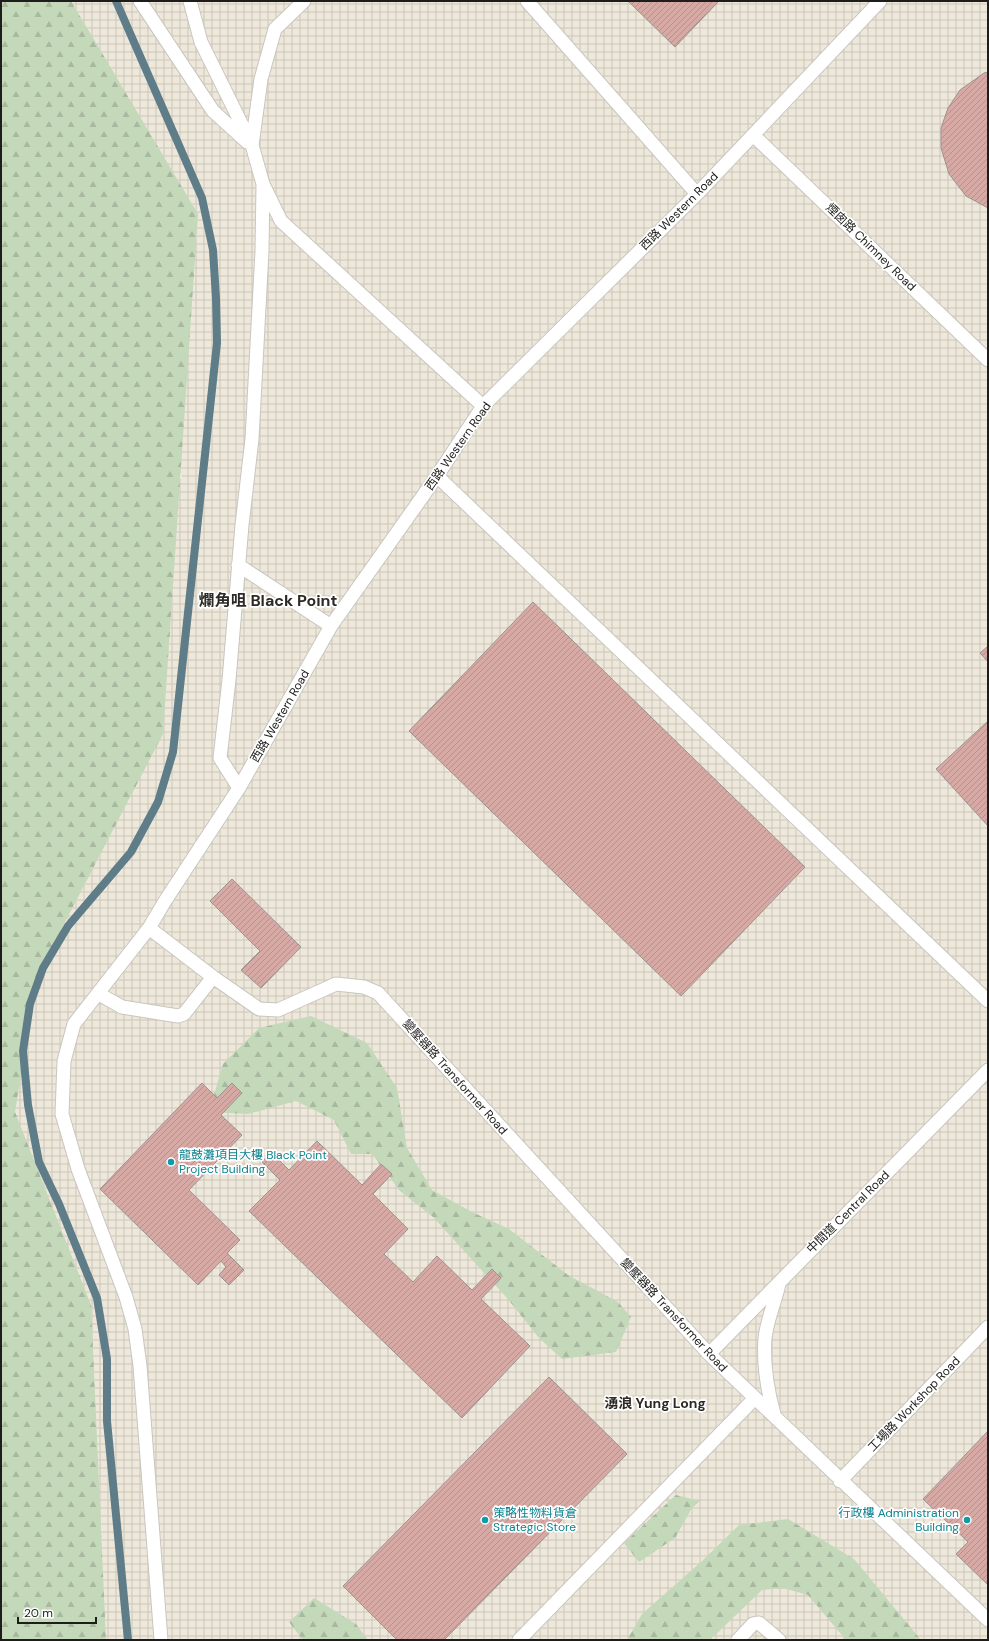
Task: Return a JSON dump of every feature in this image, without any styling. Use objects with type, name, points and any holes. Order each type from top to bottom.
[{"type":"lane","points":[[140,1],[213,111],[252,145]]},
{"type":"lane","points":[[190,1],[201,42],[252,145],[263,184],[281,221],[483,406]]},
{"type":"lane","points":[[252,145],[261,79],[275,29],[304,1]]},
{"type":"lane","points":[[527,1],[697,194]]},
{"type":"lane","name":"西路 Western Road","points":[[161,1640],[140,1366],[135,1329],[126,1297],[78,1169],[62,1114],[64,1061],[74,1024],[99,994],[149,928],[164,901],[239,788],[331,626],[437,476],[483,406],[697,194],[880,1]]},
{"type":"lane","name":"煙囱路 Chimney Road","points":[[753,135],[988,360]]},
{"type":"lane","points":[[239,788],[220,758],[229,680],[238,565],[252,439],[262,251],[263,184]]},
{"type":"lane","points":[[437,476],[988,1001]]},
{"type":"lane","points":[[238,565],[331,626]]},
{"type":"lane","points":[[99,994],[122,1007],[178,1016],[184,1014],[214,977],[149,928]]},
{"type":"lane","name":"變壓器路 Transformer Road","points":[[214,977],[259,1009],[269,1010],[278,1010],[336,984],[364,987],[378,993],[709,1354],[774,1414],[840,1481],[988,1620]]},
{"type":"lane","name":"中間道 Central Road","points":[[709,1354],[988,1070]]},
{"type":"lane","points":[[774,1414],[767,1389],[764,1367],[766,1337],[779,1282]]},
{"type":"lane","name":"工場路 Workshop Road","points":[[840,1481],[988,1327]]},
{"type":"lane","points":[[519,1640],[755,1398]]},
{"type":"lane","points":[[738,1640],[753,1624],[759,1622],[780,1640]]},
{"type":"shaded area","points":[[1,1],[988,1],[988,1640],[102,1640],[1,1544],[1,658],[182,477],[1,46]]},
{"type":"green space","points":[[1,1],[71,1],[198,214],[163,734],[38,974],[15,1112],[91,1305],[106,1640],[1,1640]]},
{"type":"green space","points":[[311,1016],[367,1043],[397,1088],[407,1148],[432,1190],[472,1212],[509,1229],[568,1275],[618,1302],[631,1317],[616,1352],[562,1359],[539,1338],[507,1298],[433,1217],[400,1191],[372,1154],[351,1154],[334,1120],[296,1101],[248,1114],[209,1112],[223,1064],[259,1028]]},
{"type":"green space","points":[[676,1495],[700,1501],[692,1508],[675,1538],[639,1562],[624,1543]]},
{"type":"green space","points":[[788,1519],[854,1559],[921,1640],[846,1640],[808,1595],[783,1588],[762,1590],[710,1640],[627,1640],[642,1614],[701,1562],[739,1525]]},
{"type":"green space","points":[[314,1598],[356,1624],[368,1640],[303,1640],[289,1622]]},
{"type":"building","points":[[628,1],[719,1],[675,47]]},
{"type":"building","points":[[988,72],[988,208],[966,196],[949,174],[941,148],[941,128],[948,108],[960,90],[984,73]]},
{"type":"building","points":[[533,602],[805,867],[681,996],[409,731]]},
{"type":"building","points":[[988,646],[988,662],[980,653]]},
{"type":"building","points":[[988,721],[988,826],[936,769]]},
{"type":"building","points":[[232,879],[301,947],[261,988],[241,970],[260,951],[210,901]]},
{"type":"building","name":"龍鼓灘項目大樓 Black Point Project Building","points":[[202,1083],[217,1098],[232,1083],[242,1093],[221,1115],[242,1135],[189,1190],[240,1240],[227,1253],[244,1270],[229,1285],[219,1275],[226,1267],[221,1261],[198,1285],[100,1189]]},
{"type":"building","points":[[317,1141],[362,1185],[381,1164],[392,1174],[373,1194],[408,1229],[384,1254],[413,1282],[437,1256],[472,1290],[492,1269],[501,1278],[481,1299],[530,1346],[462,1418],[249,1211],[280,1180],[262,1162],[271,1152],[289,1170]]},
{"type":"building","name":"策略性物料貨倉 Strategic Store","points":[[549,1377],[627,1454],[444,1640],[397,1640],[343,1586]]},
{"type":"building","name":"行政樓 Administration Building","points":[[988,1431],[988,1585],[956,1554],[968,1542],[923,1499]]},
{"type":"waterway","points":[[116,1],[202,198],[213,250],[217,343],[173,752],[158,802],[131,852],[68,926],[43,968],[30,1004],[23,1051],[28,1105],[39,1162],[59,1204],[97,1298],[107,1359],[107,1421],[128,1640]]},
{"type":"place","name":"龍鼓灘項目大樓 Black Point Project Building","points":[[171,1162]]},
{"type":"place","name":"策略性物料貨倉 Strategic Store","points":[[485,1520]]},
{"type":"place","name":"行政樓 Administration Building","points":[[967,1520]]},
{"type":"district","name":"爛角咀 Black Point","points":[[268,600]]},
{"type":"district","name":"湧浪 Yung Long","points":[[655,1403]]}]
